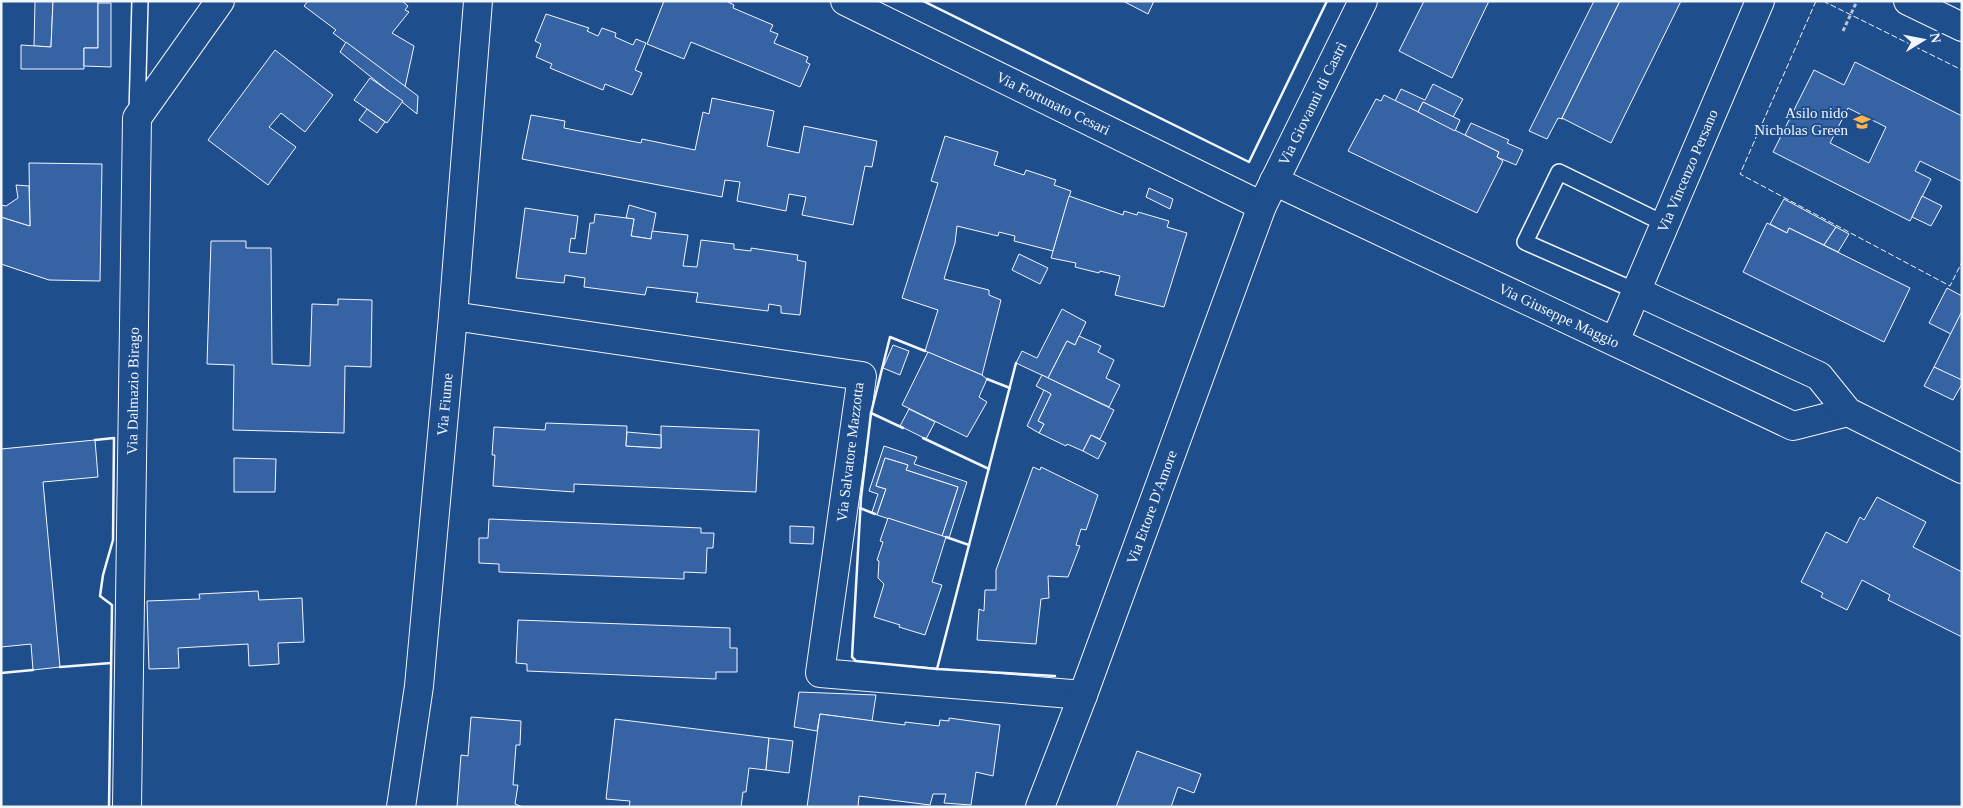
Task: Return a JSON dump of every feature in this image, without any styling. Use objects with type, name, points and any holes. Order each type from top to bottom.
[{"type":"street","points":[[137,118],[220,1]]},
{"type":"street","name":"Via Fiume","points":[[401,807],[419,686],[453,316],[478,1]]},
{"type":"street","name":"Via Fortunato Cesari","points":[[845,1],[1262,206]]},
{"type":"street","name":"Via Giovanni di Castrì","points":[[1262,206],[1363,1]]},
{"type":"street","name":"Via Vincenzo Persano","points":[[1615,341],[1760,1]]},
{"type":"street","points":[[1908,1],[1962,27]]},
{"type":"street","name":"Via Dalmazio Birago","points":[[127,807],[137,118]]},
{"type":"street","name":"Via Giuseppe Maggio","points":[[1274,181],[1793,426],[1848,412]]},
{"type":"street","name":"Via Ettore D'Amore","points":[[1040,807],[1083,695],[1262,206]]},
{"type":"street","points":[[1636,291],[1819,376],[1848,412],[1962,469]]},
{"type":"street","name":"Via Salvatore Mazzotta","points":[[453,316],[862,376],[820,673],[1083,695]]},
{"type":"lane","points":[[137,118],[140,1]]},
{"type":"lane","points":[[1636,291],[1526,242],[1558,172],[1665,224]]},
{"type":"path","points":[[1843,31],[1857,1]]},
{"type":"building","points":[[35,1],[53,1],[51,47],[34,46]]},
{"type":"building","points":[[53,1],[98,1],[98,48],[84,48],[84,69],[21,69],[21,45],[51,47]]},
{"type":"building","points":[[308,1],[402,1],[408,6],[405,10],[409,12],[392,33],[414,46],[405,87],[333,33],[336,30],[304,6]]},
{"type":"building","points":[[664,1],[726,1],[734,5],[733,8],[773,25],[770,31],[778,34],[774,43],[808,57],[806,62],[810,64],[800,87],[691,42],[684,59],[647,44]]},
{"type":"building","points":[[1123,1],[1154,1],[1148,14]]},
{"type":"building","points":[[1424,1],[1489,1],[1452,78],[1399,51]]},
{"type":"building","points":[[1594,1],[1620,1],[1563,119],[1558,118],[1547,139],[1529,131]]},
{"type":"building","points":[[1620,1],[1681,1],[1611,143],[1562,118]]},
{"type":"building","points":[[98,3],[111,3],[111,67],[84,66],[84,48],[98,48]]},
{"type":"building","points":[[546,14],[589,28],[587,31],[598,36],[602,28],[616,33],[615,37],[633,45],[636,39],[646,43],[635,70],[642,73],[632,95],[605,84],[603,90],[550,68],[552,64],[536,57],[541,44],[535,41]]},
{"type":"building","points":[[346,42],[418,96],[417,114],[340,52]]},
{"type":"building","points":[[275,50],[333,95],[305,132],[281,113],[269,127],[296,147],[268,185],[208,140]]},
{"type":"building","points":[[1855,62],[1962,116],[1961,181],[1920,161],[1915,171],[1931,179],[1910,221],[1773,152],[1814,70],[1844,85]],"holes":[[[1848,108],[1886,127],[1869,163],[1830,143]]]},
{"type":"building","points":[[370,78],[403,101],[387,123],[354,100]]},
{"type":"building","points":[[1433,84],[1463,99],[1453,117],[1423,102],[1418,112],[1395,101],[1401,89],[1425,100]]},
{"type":"building","points":[[1384,95],[1499,152],[1497,157],[1503,161],[1477,213],[1348,151],[1376,99],[1381,101]]},
{"type":"building","points":[[712,98],[774,111],[767,146],[799,153],[804,126],[877,141],[872,167],[865,166],[853,225],[802,215],[806,197],[789,194],[786,211],[737,201],[740,182],[725,180],[722,197],[522,159],[531,115],[565,121],[564,128],[641,143],[642,139],[695,150],[703,112],[709,114]]},
{"type":"building","points":[[1423,102],[1460,120],[1455,131],[1418,112]]},
{"type":"building","points":[[367,109],[385,122],[377,133],[359,120]]},
{"type":"building","points":[[1471,123],[1509,140],[1507,143],[1523,150],[1516,165],[1497,157],[1499,152],[1465,135]]},
{"type":"building","points":[[945,136],[998,152],[994,165],[1024,175],[1026,170],[1056,180],[1054,185],[1071,191],[1053,251],[1014,241],[1015,236],[999,232],[998,236],[957,226],[955,243],[944,279],[989,290],[989,295],[1001,300],[982,375],[925,351],[938,310],[902,298],[938,183],[931,181]]},
{"type":"building","points":[[29,163],[102,164],[100,281],[49,280],[1,264],[1,217],[30,226]]},
{"type":"building","points":[[16,185],[29,186],[30,226],[1,217],[1,205],[6,206],[18,198]]},
{"type":"building","points":[[1149,188],[1173,199],[1170,209],[1146,197]]},
{"type":"building","points":[[1069,196],[1123,215],[1124,211],[1137,215],[1138,212],[1169,221],[1167,227],[1187,233],[1164,307],[1115,295],[1120,276],[1075,267],[1076,263],[1051,258]]},
{"type":"building","points":[[1922,196],[1942,206],[1931,226],[1912,217]]},
{"type":"building","points":[[1784,199],[1836,227],[1824,245],[1789,228],[1787,233],[1770,224]]},
{"type":"building","points":[[629,205],[656,213],[651,239],[631,236],[634,219],[626,218]]},
{"type":"building","points":[[525,208],[578,216],[575,239],[571,238],[569,252],[586,254],[590,223],[594,223],[595,214],[634,219],[631,236],[651,239],[652,231],[688,235],[683,266],[697,267],[701,240],[734,244],[734,249],[751,251],[751,248],[798,255],[797,260],[806,262],[800,315],[781,313],[781,306],[769,304],[768,311],[696,302],[698,293],[647,287],[645,295],[584,287],[585,278],[565,275],[564,283],[516,278]]},
{"type":"building","points":[[1767,223],[1787,233],[1789,228],[1910,288],[1884,342],[1743,272]]},
{"type":"building","points":[[1836,227],[1849,234],[1838,252],[1824,245]]},
{"type":"building","points":[[211,241],[246,241],[246,248],[271,248],[272,364],[310,366],[312,304],[338,305],[338,299],[372,300],[371,367],[345,366],[344,433],[233,430],[234,365],[207,364]]},
{"type":"building","points":[[1019,254],[1048,268],[1040,284],[1012,270]]},
{"type":"building","points":[[1947,288],[1962,296],[1962,312],[1951,334],[1929,323]]},
{"type":"building","points":[[1062,309],[1086,322],[1075,345],[1067,341],[1048,378],[1016,363],[1022,351],[1037,358]]},
{"type":"building","points":[[1962,311],[1962,381],[1934,367]]},
{"type":"building","points":[[1079,336],[1101,346],[1098,352],[1114,360],[1106,378],[1120,385],[1109,407],[1048,378],[1067,341],[1075,345]]},
{"type":"building","points":[[893,345],[909,351],[900,375],[883,368]]},
{"type":"building","points":[[928,352],[982,375],[987,379],[979,397],[987,402],[967,437],[902,405]]},
{"type":"building","points":[[1934,367],[1962,380],[1962,384],[1953,400],[1924,386]]},
{"type":"building","points":[[1042,375],[1114,410],[1100,439],[1091,435],[1083,451],[1067,444],[1066,446],[1039,433],[1044,424],[1038,421],[1051,394],[1036,386]]},
{"type":"building","points":[[1044,390],[1051,394],[1038,421],[1044,424],[1039,433],[1027,426]]},
{"type":"building","points":[[909,409],[935,422],[926,439],[900,426]]},
{"type":"building","points":[[546,423],[627,426],[626,446],[661,448],[661,426],[759,430],[756,492],[574,484],[574,492],[493,486],[495,455],[492,455],[494,427],[545,430]]},
{"type":"building","points":[[627,432],[661,435],[661,448],[626,446]]},
{"type":"building","points":[[1091,435],[1106,443],[1098,459],[1083,451]]},
{"type":"building","points":[[95,440],[98,477],[43,482],[60,667],[33,670],[31,644],[1,647],[1,449]]},
{"type":"building","points":[[884,446],[917,457],[914,464],[967,482],[949,538],[942,536],[958,487],[906,470],[908,465],[885,458],[876,486],[886,489],[877,515],[872,512],[878,494],[869,491]]},
{"type":"building","points":[[234,458],[276,459],[275,492],[234,492]]},
{"type":"building","points":[[885,458],[908,465],[906,470],[958,487],[942,536],[877,515],[886,489],[876,486]]},
{"type":"building","points":[[1033,467],[1040,470],[1041,467],[1098,495],[1086,530],[1081,529],[1076,545],[1080,546],[1068,577],[1048,576],[1049,598],[1041,599],[1036,644],[977,640],[979,609],[984,611],[985,590],[996,590],[996,570]]},
{"type":"building","points":[[1877,497],[1926,522],[1913,547],[1962,572],[1962,637],[1888,600],[1890,595],[1862,580],[1847,610],[1821,597],[1823,593],[1801,582],[1826,532],[1847,543],[1860,517],[1864,520]]},
{"type":"building","points":[[888,518],[946,537],[932,582],[942,585],[925,635],[874,617],[884,584],[878,578],[879,561],[877,560],[883,542],[880,541]]},
{"type":"building","points":[[489,519],[701,528],[701,533],[714,533],[713,548],[707,548],[706,573],[684,572],[684,579],[499,572],[499,564],[479,563],[479,538],[488,538]]},
{"type":"building","points":[[790,526],[814,527],[813,544],[790,543]]},
{"type":"building","points":[[258,591],[259,600],[302,598],[304,642],[278,643],[279,664],[249,666],[248,644],[178,648],[179,668],[149,669],[147,601],[200,599],[199,594]]},
{"type":"building","points":[[518,620],[730,628],[730,648],[737,648],[737,672],[716,672],[716,679],[527,671],[527,664],[516,663]]},
{"type":"building","points":[[799,692],[876,695],[872,721],[820,714],[817,731],[794,727]]},
{"type":"building","points":[[820,714],[905,725],[905,722],[939,726],[940,720],[949,721],[949,718],[1000,725],[993,776],[976,772],[971,805],[944,803],[946,794],[933,794],[930,805],[859,796],[858,807],[807,807]]},
{"type":"building","points":[[471,717],[521,721],[520,745],[516,745],[513,785],[518,785],[515,804],[523,807],[457,807],[461,755],[468,756]]},
{"type":"building","points":[[615,719],[769,738],[766,770],[749,768],[746,792],[743,792],[741,807],[629,807],[630,801],[606,799]]},
{"type":"building","points":[[769,738],[793,741],[789,773],[766,770]]},
{"type":"building","points":[[1137,751],[1201,774],[1194,793],[1178,787],[1171,807],[1116,807]]},
{"type":"fence","points":[[1816,1],[1740,174],[1950,286],[1962,262]]},
{"type":"fence","points":[[1823,1],[1962,70]]},
{"type":"wall","points":[[923,1],[1249,162],[1327,1]]},
{"type":"wall","points":[[925,351],[890,337],[871,413],[861,498],[852,657],[856,661],[937,669],[1055,676]]},
{"type":"wall","points":[[937,669],[1016,363]]},
{"type":"wall","points":[[987,379],[1010,388]]},
{"type":"wall","points":[[871,413],[903,428]]},
{"type":"wall","points":[[95,440],[114,438],[113,540],[103,575],[100,596],[112,605],[109,807]]},
{"type":"wall","points":[[923,438],[989,469]]},
{"type":"wall","points":[[860,508],[875,514]]},
{"type":"wall","points":[[946,537],[969,545]]},
{"type":"wall","points":[[60,667],[111,663]]},
{"type":"wall","points":[[1,673],[33,670]]},
{"type":"place","name":"Asilo nido Nicholas Green","points":[[1862,122]]}]
